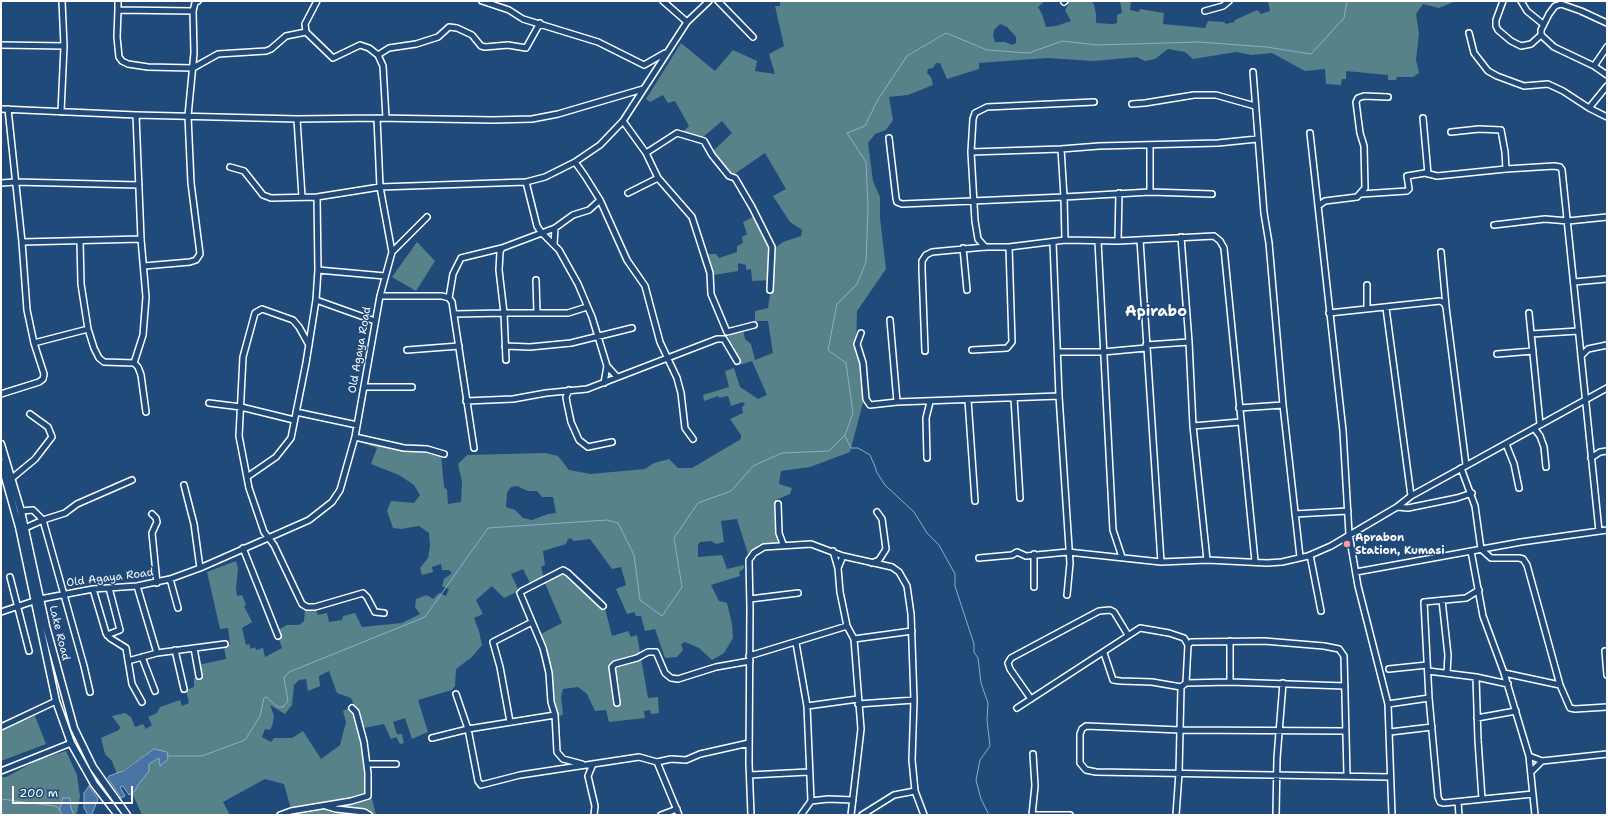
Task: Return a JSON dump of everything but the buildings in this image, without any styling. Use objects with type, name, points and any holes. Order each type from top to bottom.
[{"type":"main road","name":"Lake Road","points":[[1,444],[25,528],[56,701],[71,743],[94,784],[118,815]]},
{"type":"main road","name":"Lake Road","points":[[2,467],[19,526],[37,600],[78,740],[102,781],[127,815]]},
{"type":"street","points":[[62,1],[64,46],[62,112]]},
{"type":"street","points":[[118,1],[117,48],[122,61],[128,64],[148,67],[193,68],[218,54],[266,51],[271,49],[286,36],[306,32]]},
{"type":"street","points":[[144,266],[190,262],[196,260],[200,254],[191,183],[188,116],[193,68],[193,11],[195,3],[198,1]]},
{"type":"street","points":[[317,1],[305,24],[306,32],[333,58],[360,45],[369,48],[378,55],[383,66],[386,118]]},
{"type":"street","points":[[482,1],[509,10],[523,19],[598,42],[644,65],[667,51]]},
{"type":"street","points":[[662,1],[687,22]]},
{"type":"street","points":[[230,167],[244,171],[263,195],[271,198],[317,197],[380,188],[526,182],[545,177],[575,162],[600,145],[623,121],[687,22],[709,1]]},
{"type":"street","points":[[718,1],[753,37]]},
{"type":"street","points":[[1205,12],[1229,1]]},
{"type":"street","points":[[1503,1],[1496,20],[1496,26],[1498,30],[1511,41],[1521,46],[1531,44],[1541,35],[1542,24],[1555,6],[1561,4],[1607,23]]},
{"type":"street","points":[[1522,1],[1528,11],[1542,24]]},
{"type":"street","points":[[118,10],[193,11]]},
{"type":"street","points":[[378,55],[389,48],[416,44],[438,37],[449,27],[457,28],[472,35],[481,46],[508,45],[526,48],[540,23]]},
{"type":"street","points":[[1469,33],[1474,53],[1488,71],[1524,86],[1548,84],[1563,91],[1589,108],[1607,117]]},
{"type":"street","points":[[1541,35],[1554,47],[1594,66],[1607,74]]},
{"type":"street","points":[[1,45],[64,46]]},
{"type":"street","points":[[1594,66],[1607,47]]},
{"type":"street","points":[[1253,72],[1257,139],[1283,405],[1300,557]]},
{"type":"street","points":[[1589,108],[1607,86]]},
{"type":"street","points":[[1,109],[136,115],[297,119],[532,119],[558,114],[643,89]]},
{"type":"street","points":[[1132,104],[1194,95],[1216,95],[1255,106]]},
{"type":"street","points":[[1318,206],[1326,201],[1357,197],[1365,188],[1364,146],[1360,133],[1356,102],[1358,98],[1364,96],[1388,97]]},
{"type":"street","points":[[985,247],[978,239],[974,200],[972,152],[973,119],[975,113],[979,109],[987,107],[1094,102]]},
{"type":"street","points":[[1,394],[43,380],[44,369],[34,343],[27,310],[22,242],[8,109]]},
{"type":"street","points":[[136,115],[141,238],[144,266],[145,320],[143,335],[134,363],[141,375],[146,412]]},
{"type":"street","name":"Old Agaya Road","points":[[1,612],[37,600],[64,594],[93,589],[137,586],[157,583],[170,579],[200,568],[309,520],[332,502],[340,490],[357,425],[380,296],[392,252],[380,188],[377,118]]},
{"type":"street","points":[[1423,118],[1428,174]]},
{"type":"street","points":[[297,119],[302,197]]},
{"type":"street","points":[[623,121],[646,153],[658,178],[692,217],[710,273],[711,294],[727,332],[724,339]]},
{"type":"street","points":[[1450,132],[1479,129],[1501,130],[1506,169]]},
{"type":"street","points":[[646,153],[677,133],[704,141],[712,155],[729,176],[735,178],[752,206],[772,247],[770,290]]},
{"type":"street","points":[[1310,133],[1343,431],[1349,534],[1356,572],[1388,704],[1392,815]]},
{"type":"street","points":[[889,138],[897,202],[902,204],[1150,192],[1212,194]]},
{"type":"street","points":[[972,152],[1061,149],[1099,146],[1218,144],[1257,139]]},
{"type":"street","points":[[1150,146],[1150,192]]},
{"type":"street","points":[[1061,149],[1064,197],[1064,240]]},
{"type":"street","points":[[575,162],[586,176],[600,200],[627,260],[646,286],[657,334],[667,359],[677,378],[681,393],[685,428],[693,439]]},
{"type":"street","points":[[1361,194],[1407,191],[1409,189],[1408,176],[1428,174],[1437,176],[1506,169],[1560,167],[1562,170],[1568,221],[1599,531]]},
{"type":"street","points":[[628,193],[658,178]]},
{"type":"street","points":[[1,183],[15,182],[139,185]]},
{"type":"street","points":[[526,182],[537,226],[541,232],[554,244],[578,284],[607,366],[616,377]]},
{"type":"street","points":[[1118,241],[1119,194]]},
{"type":"street","points":[[247,477],[276,457],[284,449],[291,438],[309,346],[316,300],[318,270],[317,197]]},
{"type":"street","points":[[449,298],[454,274],[461,258],[502,248],[541,232],[556,228],[573,215],[589,210],[600,200]]},
{"type":"street","points":[[392,252],[427,217]]},
{"type":"street","points":[[1494,225],[1545,219],[1568,221],[1607,217]]},
{"type":"street","points":[[554,244],[556,228]]},
{"type":"street","points":[[925,351],[921,285],[922,261],[926,255],[932,252],[963,248],[1009,247],[1064,240],[1118,241],[1212,236],[1220,241],[1224,248],[1240,422],[1255,561]]},
{"type":"street","points":[[1181,237],[1189,342],[1193,426],[1207,560]]},
{"type":"street","points":[[22,242],[141,238]]},
{"type":"street","points":[[1140,240],[1146,346],[1152,403],[1162,562]]},
{"type":"street","points":[[80,241],[80,284],[88,329],[94,348],[99,358],[104,362],[134,363]]},
{"type":"street","points":[[1098,241],[1114,530],[1122,557]]},
{"type":"street","points":[[1053,242],[1059,396],[1068,552],[1070,563],[1067,596]]},
{"type":"street","points":[[972,350],[1007,348],[1012,342],[1009,247]]},
{"type":"street","points":[[502,248],[500,252],[499,270],[504,313],[506,360]]},
{"type":"street","points":[[963,248],[967,290]]},
{"type":"street","points":[[1441,252],[1464,466],[1475,506],[1481,549],[1491,558],[1523,559],[1541,612],[1560,685],[1570,708],[1607,707]]},
{"type":"street","points":[[318,270],[385,276]]},
{"type":"street","points":[[1574,282],[1607,279]]},
{"type":"street","points":[[536,280],[538,313]]},
{"type":"street","points":[[1367,285],[1367,309]]},
{"type":"street","points":[[380,296],[442,296],[449,298],[452,302],[474,448]]},
{"type":"street","points":[[316,300],[375,321]]},
{"type":"street","points":[[1329,313],[1440,301],[1446,307]]},
{"type":"street","points":[[455,314],[568,313],[587,306]]},
{"type":"street","points":[[1386,308],[1411,496]]},
{"type":"street","points":[[309,346],[293,320],[262,309],[257,310],[246,342],[243,357],[239,436],[253,501],[264,532],[269,538],[299,600],[304,606],[315,607],[363,593],[367,596],[375,612],[384,613]]},
{"type":"street","points":[[1529,313],[1540,424]]},
{"type":"street","points":[[890,320],[897,402]]},
{"type":"street","points":[[727,332],[754,325]]},
{"type":"street","points":[[505,346],[537,346],[571,343],[597,338],[632,328]]},
{"type":"street","points":[[34,343],[88,329]]},
{"type":"street","points":[[1532,334],[1578,331]]},
{"type":"street","points":[[862,333],[857,344],[863,363],[867,402],[870,405],[897,402],[930,402],[1059,396]]},
{"type":"street","points":[[466,401],[513,400],[587,388],[667,359],[710,341],[724,339]]},
{"type":"street","points":[[724,339],[737,361]]},
{"type":"street","points":[[1058,352],[1103,352],[1189,342]]},
{"type":"street","points":[[1581,356],[1588,349],[1607,345]]},
{"type":"street","points":[[407,350],[459,346]]},
{"type":"street","points":[[1497,354],[1533,351]]},
{"type":"street","points":[[604,383],[607,366]]},
{"type":"street","points":[[364,387],[412,387]]},
{"type":"street","points":[[978,558],[1012,555],[1017,552],[1026,556],[1034,554],[1068,552],[1162,562],[1207,560],[1255,561],[1267,563],[1282,562],[1310,555],[1331,546],[1397,507],[1411,496],[1607,388]]},
{"type":"street","points":[[569,390],[567,403],[571,422],[579,440],[588,446],[612,442]]},
{"type":"street","points":[[1601,392],[1607,392]]},
{"type":"street","points":[[1014,398],[1020,498]]},
{"type":"street","points":[[968,400],[975,501]]},
{"type":"street","points":[[927,458],[926,418],[930,402]]},
{"type":"street","points":[[209,403],[241,407],[294,420]]},
{"type":"street","points":[[1239,408],[1283,405]]},
{"type":"street","points":[[296,412],[357,425]]},
{"type":"street","points":[[11,479],[35,459],[52,437],[48,427],[30,414]]},
{"type":"street","points":[[1193,426],[1240,422]]},
{"type":"street","points":[[1534,428],[1540,436],[1544,447],[1546,468]]},
{"type":"street","points":[[354,437],[404,448],[427,449],[444,454]]},
{"type":"street","points":[[1506,444],[1514,464],[1519,488]]},
{"type":"street","points":[[1590,448],[1600,452],[1607,452]]},
{"type":"street","points":[[1591,458],[1600,452]]},
{"type":"street","points":[[25,528],[65,513],[77,504],[132,480]]},
{"type":"street","points":[[184,485],[194,524],[200,568]]},
{"type":"street","points":[[1397,507],[1408,508],[1457,498],[1472,493]]},
{"type":"street","points":[[778,504],[779,533],[784,544]]},
{"type":"street","points":[[21,511],[33,510],[43,520],[90,692]]},
{"type":"street","points":[[1295,514],[1348,511]]},
{"type":"street","points":[[871,563],[879,560],[886,549],[882,520],[877,512]]},
{"type":"street","points":[[152,514],[156,518],[152,533],[157,583]]},
{"type":"street","points":[[1356,572],[1481,549],[1607,530]]},
{"type":"street","points":[[751,815],[749,744],[750,599],[748,560],[754,553],[764,547],[784,544],[811,544],[843,556],[892,567],[899,572],[907,586],[912,631],[914,700],[912,760],[915,791],[924,815]]},
{"type":"street","points":[[243,548],[278,636]]},
{"type":"street","points":[[833,551],[838,568],[840,592],[847,626],[854,639],[861,729],[851,815]]},
{"type":"street","points":[[1471,551],[1483,616],[1508,684],[1529,756],[1535,815]]},
{"type":"street","points":[[1034,554],[1034,587]]},
{"type":"street","points":[[1310,555],[1321,611]]},
{"type":"street","points":[[838,568],[843,556]]},
{"type":"street","points":[[585,765],[563,759],[559,756],[556,739],[555,715],[551,702],[546,660],[520,593],[522,590],[559,571],[564,570],[602,606]]},
{"type":"street","points":[[10,577],[16,607],[28,651]]},
{"type":"street","points":[[170,579],[178,608]]},
{"type":"street","points":[[137,586],[157,653]]},
{"type":"street","points":[[107,635],[120,630],[108,588]]},
{"type":"street","points":[[93,589],[107,635],[124,647],[132,684],[142,702]]},
{"type":"street","points":[[1478,590],[1470,597],[1424,602],[1429,698],[1440,802],[1458,802],[1533,794]]},
{"type":"street","points":[[750,599],[798,593]]},
{"type":"street","points":[[1442,600],[1448,655],[1447,673]]},
{"type":"street","points":[[1031,699],[1010,669],[1008,663],[1011,658],[1100,611],[1110,610],[1114,612],[1128,635]]},
{"type":"street","points":[[510,722],[493,642],[532,622]]},
{"type":"street","points":[[617,703],[612,667],[615,664],[637,658],[648,652],[656,652],[665,673],[671,678],[678,679],[716,667],[750,659],[847,626]]},
{"type":"street","points":[[1017,708],[1104,653],[1128,635],[1144,628],[1184,638],[1188,644],[1186,683]]},
{"type":"street","points":[[854,639],[912,631]]},
{"type":"street","points":[[1188,644],[1200,641],[1264,641],[1324,646],[1338,649],[1344,656],[1347,775]]},
{"type":"street","points":[[1230,641],[1230,682]]},
{"type":"street","points":[[796,643],[807,706],[810,746],[808,772],[811,801],[801,815]]},
{"type":"street","points":[[128,661],[157,653],[225,644]]},
{"type":"street","points":[[194,648],[198,676]]},
{"type":"street","points":[[175,650],[184,689]]},
{"type":"street","points":[[1604,651],[1607,675]]},
{"type":"street","points":[[1104,653],[1113,680],[1134,683],[1152,682],[1181,687],[1186,683],[1230,682],[1345,686]]},
{"type":"street","points":[[142,657],[155,691]]},
{"type":"street","points":[[1389,669],[1427,668],[1508,684]]},
{"type":"street","points":[[1504,673],[1560,685]]},
{"type":"street","points":[[1476,677],[1482,799]]},
{"type":"street","points":[[1276,815],[1278,730],[1283,683]]},
{"type":"street","points":[[1176,815],[1179,773],[1181,687]]},
{"type":"street","points":[[456,694],[468,729],[478,781],[481,785],[520,775],[639,757],[657,762],[671,759],[686,760],[700,754],[749,744]]},
{"type":"street","points":[[1388,704],[1429,698]]},
{"type":"street","points":[[807,706],[858,701],[914,700]]},
{"type":"street","points":[[1,728],[56,701]]},
{"type":"street","points":[[280,815],[351,801],[368,796],[367,764],[359,722],[356,712],[352,708]]},
{"type":"street","points":[[1477,718],[1516,711]]},
{"type":"street","points":[[432,738],[468,729],[555,715]]},
{"type":"street","points":[[1345,732],[1180,730],[1086,726],[1082,729],[1080,734],[1080,763],[1086,770],[1096,772],[1347,775],[1390,777]]},
{"type":"street","points":[[1390,732],[1432,727]]},
{"type":"street","points":[[1,771],[71,743]]},
{"type":"street","points":[[1033,754],[1035,786],[1032,815],[1070,815]]},
{"type":"street","points":[[1529,756],[1542,761],[1607,754]]},
{"type":"street","points":[[1531,772],[1542,761]]},
{"type":"street","points":[[657,762],[679,815]]},
{"type":"street","points":[[367,764],[396,764]]},
{"type":"street","points":[[593,764],[588,776],[595,806],[594,815]]},
{"type":"street","points":[[750,775],[808,772]]},
{"type":"street","points":[[862,815],[894,795],[908,791],[915,791]]},
{"type":"street","points":[[811,801],[828,799],[853,800]]},
{"type":"street","points":[[1458,802],[1459,815]]},
{"type":"street","points":[[325,806],[336,809],[364,812],[369,815]]},
{"type":"street","points":[[661,815],[677,809]]},
{"type":"green space","points":[[780,1],[1045,1],[1038,7],[1046,27],[1056,26],[1071,21],[1065,10],[1070,1],[1090,1],[1094,4],[1096,23],[1113,24],[1117,23],[1117,15],[1122,13],[1120,1],[1131,1],[1130,10],[1139,12],[1140,9],[1164,13],[1163,24],[1205,28],[1208,21],[1224,22],[1226,24],[1234,22],[1235,20],[1257,10],[1261,14],[1270,11],[1268,1],[1456,1],[1439,8],[1423,4],[1416,14],[1419,33],[1416,60],[1419,73],[1413,77],[1397,77],[1396,80],[1388,80],[1388,75],[1346,71],[1346,79],[1342,79],[1341,85],[1326,84],[1325,69],[1305,71],[1272,53],[1252,55],[1236,52],[1193,59],[1185,52],[1168,49],[1155,59],[1145,61],[1137,57],[1094,61],[1047,58],[979,63],[979,69],[947,79],[940,63],[936,63],[933,68],[928,69],[927,73],[931,77],[933,85],[908,95],[889,97],[893,120],[886,130],[875,134],[868,143],[873,181],[880,197],[880,218],[886,269],[857,311],[856,351],[863,372],[865,395],[850,452],[810,467],[781,471],[779,484],[792,488],[790,494],[776,500],[776,513],[781,543],[763,546],[748,554],[737,519],[721,521],[724,542],[716,544],[711,541],[700,542],[698,545],[698,557],[722,555],[727,569],[744,565],[744,568],[739,572],[740,576],[711,585],[719,601],[727,603],[732,624],[733,638],[724,653],[712,660],[699,648],[685,642],[681,644],[683,650],[677,657],[665,658],[655,629],[645,631],[641,616],[636,616],[634,612],[627,614],[616,589],[626,585],[621,567],[612,569],[590,539],[574,541],[570,538],[566,544],[543,551],[545,565],[541,567],[544,578],[530,583],[523,569],[511,574],[519,591],[504,598],[492,586],[476,600],[483,614],[474,618],[482,645],[472,657],[456,669],[455,686],[452,690],[418,700],[428,732],[412,739],[405,718],[393,722],[397,734],[402,734],[404,743],[400,744],[396,737],[391,739],[384,724],[364,728],[351,698],[337,693],[329,671],[319,676],[320,686],[308,691],[306,679],[299,680],[294,685],[292,705],[285,714],[270,705],[274,716],[272,726],[270,730],[265,729],[262,737],[271,742],[274,738],[292,738],[303,731],[321,759],[340,745],[346,722],[343,711],[350,708],[359,727],[363,743],[366,795],[291,809],[284,784],[265,779],[223,802],[230,815],[142,815],[132,793],[149,771],[149,764],[156,759],[161,758],[159,762],[168,759],[154,749],[117,774],[112,761],[105,754],[101,738],[119,730],[120,727],[112,716],[125,713],[131,717],[135,727],[143,724],[146,729],[152,725],[148,717],[157,713],[160,707],[180,700],[182,706],[189,703],[186,690],[194,687],[194,679],[199,677],[198,665],[226,659],[224,646],[230,644],[228,628],[220,629],[207,572],[236,561],[238,568],[236,588],[237,596],[242,595],[246,605],[244,606],[252,622],[242,628],[246,645],[249,644],[251,649],[255,647],[256,650],[263,648],[265,657],[282,648],[278,637],[278,630],[287,625],[299,625],[304,621],[305,609],[315,608],[318,615],[327,613],[329,622],[342,620],[343,616],[355,613],[362,627],[402,623],[420,614],[415,607],[416,599],[427,595],[433,599],[439,593],[446,596],[449,589],[442,586],[444,579],[452,573],[449,570],[442,570],[441,564],[432,567],[433,572],[422,575],[420,568],[428,558],[430,546],[429,533],[419,526],[401,529],[393,528],[387,511],[391,501],[414,503],[420,495],[414,485],[399,475],[371,464],[377,448],[360,441],[413,452],[441,454],[444,487],[447,490],[448,504],[461,502],[462,482],[458,464],[467,455],[545,453],[558,456],[569,470],[590,474],[645,469],[654,463],[669,459],[678,468],[692,468],[741,439],[741,435],[730,419],[743,413],[742,407],[745,405],[743,402],[731,406],[728,396],[719,398],[718,396],[704,401],[703,395],[729,387],[725,371],[734,368],[740,387],[758,399],[767,395],[752,361],[739,365],[728,336],[743,330],[745,339],[751,344],[755,360],[773,353],[768,321],[755,321],[755,311],[768,308],[772,280],[752,281],[751,269],[746,270],[746,265],[738,263],[738,271],[714,275],[708,254],[716,254],[719,258],[737,252],[737,246],[743,243],[742,237],[747,234],[743,222],[753,217],[775,248],[783,242],[801,236],[802,230],[790,222],[773,196],[786,189],[765,153],[733,175],[713,151],[732,133],[722,121],[703,137],[693,136],[684,131],[689,126],[675,101],[668,103],[663,95],[650,102],[646,99],[681,43],[715,71],[733,50],[757,61],[755,71],[775,74],[769,54],[784,46],[775,6],[780,6]],"holes":[[[1000,24],[1007,27],[1016,37],[1016,43],[1012,45],[1005,42],[995,42],[993,35],[994,30]],[[517,486],[528,491],[537,491],[542,497],[553,497],[556,513],[548,514],[532,520],[523,518],[515,510],[506,507],[507,493],[511,487]]]},
{"type":"green space","points":[[417,242],[435,261],[416,291],[392,277]]},
{"type":"green space","points":[[562,572],[567,573],[605,608],[612,636],[628,631],[631,637],[637,635],[648,698],[658,697],[659,713],[651,714],[650,710],[644,711],[645,718],[609,722],[606,710],[595,711],[587,694],[578,687],[563,689],[561,697],[563,714],[560,716],[557,714],[549,663],[541,634],[562,623],[544,581]]},
{"type":"green space","points":[[35,716],[46,744],[1,761],[1,729]]},
{"type":"green space","points":[[66,751],[77,775],[80,797],[77,813],[74,815],[70,808],[70,798],[63,798],[59,811],[63,815],[1,815],[1,777],[6,777],[38,760]]},
{"type":"green space","points":[[372,799],[376,815],[288,815],[295,812]]},
{"type":"water","points":[[154,749],[167,752],[168,759],[160,766],[159,758],[149,764],[149,771],[135,791],[129,795],[123,786],[120,787],[125,796],[121,798],[108,778],[109,776],[123,771]]},
{"type":"water","points":[[89,786],[98,799],[92,814],[93,815],[88,815],[84,808],[84,793]]},
{"type":"water","points":[[63,798],[70,798],[71,808],[74,815],[63,815],[59,811]]},
{"type":"waterway","points":[[168,756],[202,756],[245,740],[260,716],[264,698],[266,697],[278,707],[283,707],[288,701],[284,678],[289,672],[425,617],[488,528],[607,520],[618,523],[634,555],[640,600],[662,616],[682,587],[674,538],[698,503],[731,491],[753,466],[782,453],[829,451],[845,435],[853,413],[846,363],[828,350],[837,304],[857,284],[866,262],[868,208],[866,162],[847,133],[865,126],[877,101],[907,56],[946,33],[987,50],[1029,53],[1062,41],[1097,45],[1199,42],[1266,47],[1311,54],[1344,18],[1347,1]]},
{"type":"waterway","points":[[845,436],[851,448],[858,448],[870,455],[876,471],[885,485],[914,512],[927,533],[939,545],[955,574],[955,586],[974,644],[974,652],[978,658],[981,683],[988,703],[987,720],[990,746],[980,760],[976,780],[981,799],[989,815]]},
{"type":"waterway","points":[[1,799],[55,806],[61,810]]},
{"type":"place","name":"Aprabon Station, Kumasi","points":[[1347,544]]},
{"type":"district","name":"Apirabo","points":[[1156,312]]}]
